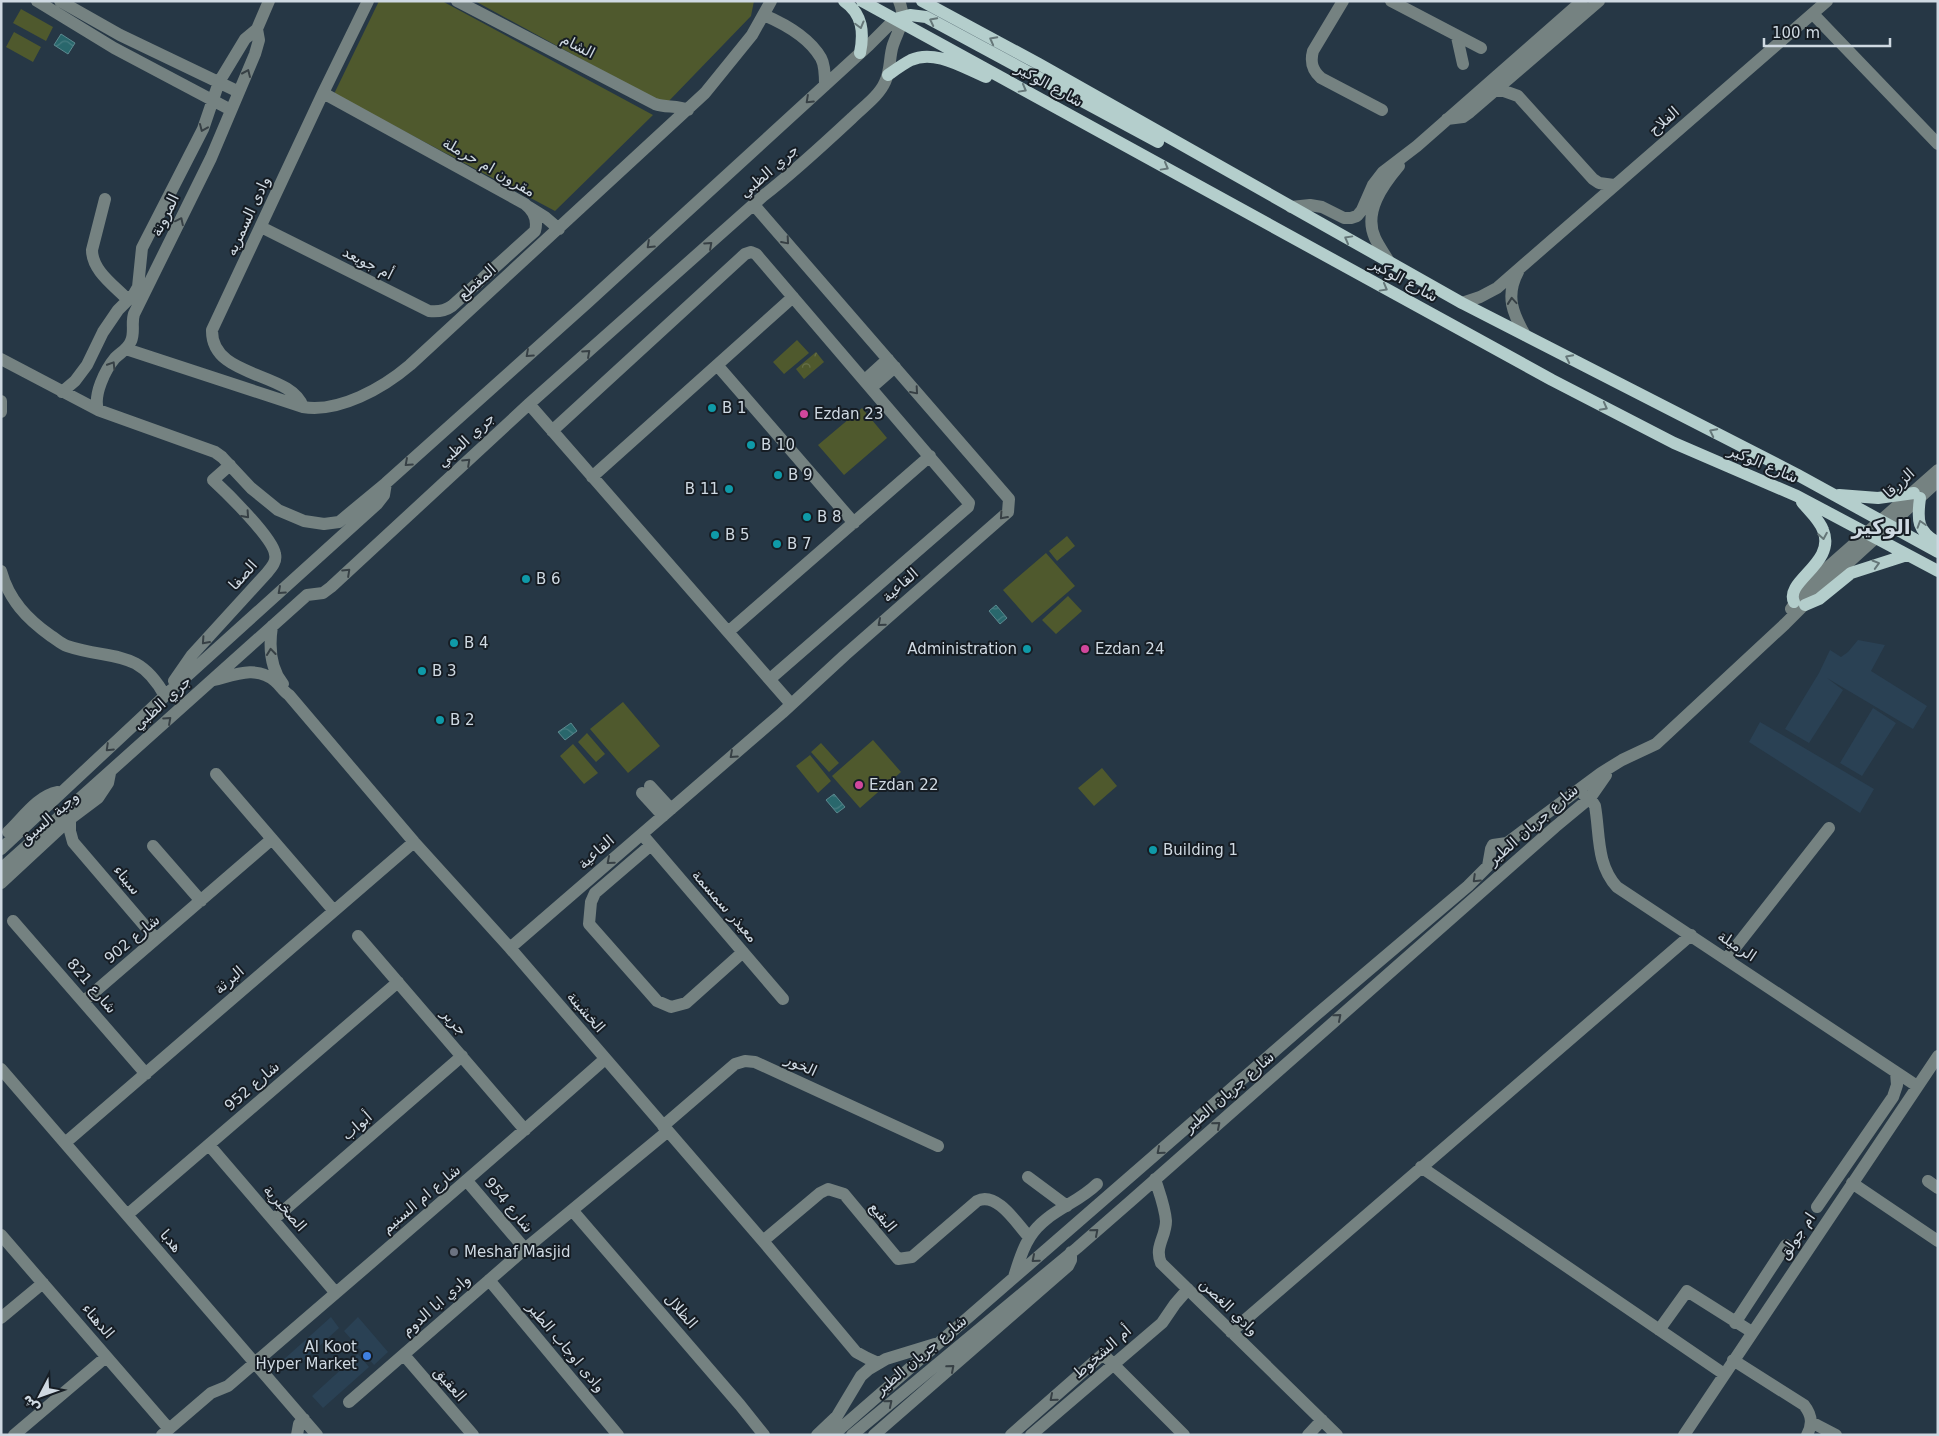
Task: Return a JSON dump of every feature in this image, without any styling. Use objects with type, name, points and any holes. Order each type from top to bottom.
[{"type":"main road","points":[[844,1],[856,13],[860,21],[862,31],[860,53]]},
{"type":"main road","name":"شارع الوكير","points":[[862,1],[900,19],[1552,380],[1674,443],[1879,530],[1938,552]]},
{"type":"main road","name":"شارع الوكير","points":[[922,1],[1039,64],[1462,303],[1834,495],[1879,530],[1907,555],[1938,571]]},
{"type":"main road","points":[[900,19],[918,15],[926,17],[1168,147],[1187,156],[1210,162]]},
{"type":"main road","points":[[888,75],[912,59],[931,57],[944,59],[992,80],[1004,78]]},
{"type":"main road","points":[[1834,495],[1878,498],[1917,495],[1918,522],[1924,533],[1938,542]]},
{"type":"main road","points":[[1797,496],[1819,522],[1825,538],[1820,559],[1794,591],[1792,598],[1799,604],[1819,599],[1851,573],[1907,555]]},
{"type":"main road","points":[[1879,530],[1938,563]]},
{"type":"street","points":[[37,1],[114,48],[231,110]]},
{"type":"street","points":[[60,1],[120,35],[239,92]]},
{"type":"street","name":"المرونة","points":[[62,392],[87,365],[103,332],[138,286],[142,248],[203,129],[220,82],[245,39],[257,29],[270,1]]},
{"type":"street","name":"وادى السمريه","points":[[303,408],[300,399],[289,389],[250,373],[225,357],[216,348],[212,336],[213,325],[368,1]]},
{"type":"street","name":"الشام","points":[[457,1],[656,104],[665,107],[677,106],[688,110]]},
{"type":"street","name":"المقطع","points":[[126,349],[303,408],[321,409],[338,405],[385,384],[398,375],[688,110],[728,67],[752,35],[771,1]]},
{"type":"street","points":[[899,1],[900,19]]},
{"type":"street","points":[[1343,1],[1313,51],[1311,60],[1313,69],[1321,78],[1382,110]]},
{"type":"street","points":[[1391,1],[1481,48]]},
{"type":"street","points":[[1291,207],[1310,204],[1322,207],[1344,218],[1357,216],[1378,178],[1389,167],[1417,146],[1582,1]]},
{"type":"street","points":[[1447,119],[1463,117],[1496,92],[1599,1]]},
{"type":"street","name":"الفلاح","points":[[1462,303],[1489,293],[1522,267],[1827,1]]},
{"type":"street","points":[[1813,14],[1938,144]]},
{"type":"street","points":[[764,15],[778,21],[802,37],[821,58],[832,62],[848,63]]},
{"type":"street","points":[[1561,35],[1565,16]]},
{"type":"street","name":"جري الظبي","points":[[230,465],[251,488],[278,510],[304,521],[324,524],[339,522],[386,483],[587,303],[848,63],[900,19]]},
{"type":"street","name":"جري الظبي","points":[[1,869],[307,596],[318,595],[327,590],[529,404],[867,104],[882,87],[888,75],[890,55],[900,19]]},
{"type":"street","name":"المرونة","points":[[98,410],[97,397],[106,375],[112,363],[126,349],[132,339],[134,314],[211,158],[255,54],[259,40],[257,29]]},
{"type":"street","points":[[1457,37],[1463,64]]},
{"type":"street","points":[[821,58],[825,85]]},
{"type":"street","points":[[1517,73],[1518,96]]},
{"type":"street","points":[[1496,92],[1504,91],[1518,96],[1593,178],[1599,183],[1614,185]]},
{"type":"street","name":"مقرون ام حرملة","points":[[323,93],[528,207],[533,214],[536,229],[532,235],[460,299]]},
{"type":"street","points":[[1390,262],[1373,233],[1372,211],[1388,179],[1417,146]]},
{"type":"street","points":[[106,199],[92,250],[92,257],[95,265],[128,300]]},
{"type":"street","name":"القاعية","points":[[510,948],[667,813],[1008,512],[1009,499],[754,204]]},
{"type":"street","points":[[528,207],[546,217],[559,229]]},
{"type":"street","name":"أم جويعد","points":[[261,227],[429,311],[447,309],[460,299]]},
{"type":"street","points":[[552,430],[747,253],[756,254],[969,500],[968,507],[770,679]]},
{"type":"street","name":"الفلاح","points":[[1522,267],[1512,287],[1511,302],[1515,317],[1525,335]]},
{"type":"street","points":[[592,477],[793,297]]},
{"type":"street","points":[[1,359],[98,410],[208,449],[222,457],[230,465]]},
{"type":"street","points":[[868,384],[891,363]]},
{"type":"street","points":[[717,365],[854,523]]},
{"type":"street","points":[[1,401],[1,412]]},
{"type":"street","points":[[529,404],[791,704]]},
{"type":"street","points":[[728,632],[930,456]]},
{"type":"street","name":"الصفا","points":[[166,694],[179,672],[192,656],[274,563],[276,553],[267,537],[212,480],[230,465]]},
{"type":"street","name":"الزرقا","points":[[1879,530],[1917,495],[1938,470]]},
{"type":"street","name":"الزرقا","points":[[1917,495],[1938,481]]},
{"type":"street","name":"جري الظبي","points":[[1,849],[166,694],[377,504],[384,494],[386,483]]},
{"type":"street","name":"شارع جريان الطير","points":[[833,1435],[1316,1015],[1468,886],[1488,866],[1493,845],[1507,843],[1595,777],[1656,744],[1785,624],[1799,604],[1825,584],[1879,530]]},
{"type":"street","points":[[1,571],[11,596],[23,614],[45,632],[66,646],[108,654],[138,665],[150,673],[166,694]]},
{"type":"street","points":[[272,626],[270,649],[276,679]]},
{"type":"street","points":[[211,681],[250,672],[264,674],[276,679]]},
{"type":"street","name":"الخشينة","points":[[276,679],[414,842],[510,948],[763,1241],[856,1352],[878,1362]]},
{"type":"street","name":"شارع جريان الطير","points":[[852,1435],[997,1321],[1071,1252],[1590,798],[1616,764]]},
{"type":"street","name":"وجبة السيق","points":[[1,883],[70,819],[98,798],[108,783],[110,772]]},
{"type":"street","points":[[216,774],[334,911]]},
{"type":"street","points":[[646,789],[667,813]]},
{"type":"street","points":[[1,839],[38,802],[51,793],[63,792]]},
{"type":"street","points":[[1576,793],[1590,798]]},
{"type":"street","name":"الرميلة","points":[[1590,798],[1595,806],[1603,864],[1613,882],[1622,890],[1691,934],[1917,1086]]},
{"type":"street","points":[[70,819],[70,831],[73,842]]},
{"type":"street","points":[[1727,958],[1830,828]]},
{"type":"street","name":"معيذر سمسمة","points":[[641,834],[783,999]]},
{"type":"street","points":[[51,836],[73,842]]},
{"type":"street","name":"شارع 902","points":[[84,1001],[272,839]]},
{"type":"street","name":"سيناء","points":[[73,842],[156,939]]},
{"type":"street","name":"البرثة","points":[[65,1143],[414,842]]},
{"type":"street","points":[[651,845],[595,893],[591,902],[589,924],[657,1002],[671,1007],[686,1003],[743,952]]},
{"type":"street","points":[[153,846],[201,901]]},
{"type":"street","points":[[1490,855],[1498,866],[1506,870]]},
{"type":"street","name":"شارع 821","points":[[13,920],[146,1074]]},
{"type":"street","points":[[1231,1332],[1691,934]]},
{"type":"street","name":"جرير","points":[[358,936],[525,1130]]},
{"type":"street","name":"شارع 952","points":[[127,1215],[398,982]]},
{"type":"street","name":"أبواب","points":[[274,1219],[462,1056]]},
{"type":"street","name":"ام جولق","points":[[1684,1435],[1938,1056]]},
{"type":"street","name":"شارع ام السنيم","points":[[165,1432],[211,1393],[228,1386],[335,1292],[467,1181],[605,1059]]},
{"type":"street","name":"الخور","points":[[614,1174],[735,1064],[745,1061],[751,1061],[783,1073],[938,1146]]},
{"type":"street","name":"هدبا","points":[[1,1070],[317,1435]]},
{"type":"street","points":[[1817,1207],[1893,1097],[1897,1085],[1896,1072]]},
{"type":"street","name":"الصخبرية","points":[[209,1145],[335,1292]]},
{"type":"street","points":[[1421,1167],[1724,1374]]},
{"type":"street","name":"وادي ابا الدوم","points":[[349,1402],[614,1174]]},
{"type":"street","points":[[1028,1177],[1067,1206]]},
{"type":"street","name":"وادي الغصن","points":[[1155,1179],[1166,1218],[1165,1230],[1158,1248],[1160,1259],[1164,1266],[1337,1435]]},
{"type":"street","name":"شارع 954","points":[[467,1181],[525,1249]]},
{"type":"street","points":[[1852,1183],[1938,1242]]},
{"type":"street","points":[[1014,1278],[1029,1237],[1044,1221],[1084,1196],[1097,1184]]},
{"type":"street","name":"البقيع","points":[[763,1241],[820,1193],[828,1189],[844,1194],[898,1259],[907,1259],[977,1201],[987,1198],[996,1201],[1029,1237]]},
{"type":"street","name":"الظلال","points":[[572,1210],[764,1435]]},
{"type":"street","name":"الدهناء","points":[[1,1235],[106,1356],[165,1432]]},
{"type":"street","points":[[1735,1323],[1786,1245]]},
{"type":"street","name":"وادى اوجاب الطير","points":[[489,1280],[618,1435]]},
{"type":"street","points":[[1,1318],[43,1282]]},
{"type":"street","name":"أم الشخوط","points":[[1040,1432],[1113,1364],[1165,1320],[1175,1304],[1188,1290]]},
{"type":"street","points":[[1660,1330],[1687,1291],[1752,1332]]},
{"type":"street","points":[[876,1434],[997,1321]]},
{"type":"street","name":"شارع جريان الطير","points":[[818,1435],[837,1416],[861,1376],[878,1362],[940,1342]]},
{"type":"street","name":"الخشينة","points":[[856,1352],[861,1376]]},
{"type":"street","name":"العقيق","points":[[404,1354],[473,1435]]},
{"type":"street","name":"أم الشخوط","points":[[1011,1435],[1103,1354],[1113,1364]]},
{"type":"street","points":[[14,1435],[106,1356]]},
{"type":"street","points":[[1733,1360],[1804,1405],[1812,1422],[1807,1435]]},
{"type":"street","points":[[1113,1364],[1184,1435]]},
{"type":"street","points":[[297,1435],[299,1424],[304,1418]]},
{"type":"street","points":[[1308,1435],[1322,1420]]},
{"type":"street","points":[[1812,1422],[1836,1435]]},
{"type":"shaded area","points":[[1858,640],[1885,645],[1871,671],[1927,706],[1913,729],[1827,678],[1843,690],[1809,743],[1785,729],[1819,673],[1830,650],[1841,657]]},
{"type":"shaded area","points":[[1873,708],[1896,723],[1862,776],[1840,763]]},
{"type":"shaded area","points":[[1760,722],[1874,789],[1860,813],[1749,742]]},
{"type":"shaded area","points":[[331,1317],[339,1328],[292,1371],[282,1361]]},
{"type":"shaded area","points":[[358,1317],[388,1352],[374,1365],[344,1331]]},
{"type":"shaded area","points":[[358,1354],[369,1367],[323,1408],[312,1396]]},
{"type":"green space","points":[[379,1],[442,1],[653,115],[555,211],[334,94]]},
{"type":"green space","points":[[475,1],[754,1],[751,16],[665,105]]},
{"type":"green space","points":[[21,9],[53,27],[46,41],[13,23]]},
{"type":"green space","points":[[14,32],[41,47],[33,62],[6,47]]},
{"type":"green space","points":[[797,340],[809,353],[784,374],[773,362]]},
{"type":"green space","points":[[816,352],[824,362],[804,379],[796,369]]},
{"type":"green space","points":[[862,408],[887,438],[844,475],[818,445]]},
{"type":"green space","points":[[1067,536],[1075,546],[1057,561],[1049,551]]},
{"type":"green space","points":[[1046,553],[1075,586],[1032,623],[1003,590]]},
{"type":"green space","points":[[1068,596],[1082,611],[1056,634],[1042,620]]},
{"type":"green space","points":[[623,702],[660,746],[628,773],[590,729]]},
{"type":"green space","points":[[587,733],[605,754],[596,762],[578,742]]},
{"type":"green space","points":[[873,740],[901,772],[860,808],[832,776]]},
{"type":"green space","points":[[821,743],[839,763],[829,772],[811,752]]},
{"type":"green space","points":[[573,744],[598,773],[584,784],[560,756]]},
{"type":"green space","points":[[810,755],[831,781],[818,793],[796,766]]},
{"type":"green space","points":[[1102,768],[1117,786],[1094,806],[1078,788]]},
{"type":"water","points":[[61,34],[75,43],[68,54],[54,45]]},
{"type":"water","points":[[996,605],[1007,618],[1000,624],[989,611]]},
{"type":"water","points":[[571,723],[577,731],[565,740],[558,732]]},
{"type":"water","points":[[834,794],[845,807],[837,813],[826,800]]},
{"type":"place","name":"B 1","points":[[712,408]]},
{"type":"place","name":"Ezdan 23","points":[[804,414]]},
{"type":"place","name":"B 10","points":[[751,445]]},
{"type":"place","name":"B 9","points":[[778,475]]},
{"type":"place","name":"B 11","points":[[729,489]]},
{"type":"place","name":"B 8","points":[[807,517]]},
{"type":"place","name":"B 5","points":[[715,535]]},
{"type":"place","name":"B 7","points":[[777,544]]},
{"type":"place","name":"B 6","points":[[526,579]]},
{"type":"place","name":"B 4","points":[[454,643]]},
{"type":"place","name":"Administration","points":[[1027,649]]},
{"type":"place","name":"Ezdan 24","points":[[1085,649]]},
{"type":"place","name":"B 3","points":[[422,671]]},
{"type":"place","name":"B 2","points":[[440,720]]},
{"type":"place","name":"Ezdan 22","points":[[859,785]]},
{"type":"place","name":"Building 1","points":[[1153,850]]},
{"type":"place","name":"Meshaf Masjid","points":[[454,1252]]},
{"type":"place","name":"Al Koot Hyper Market","points":[[367,1356]]},
{"type":"district","name":"الوكير","points":[[1881,527]]}]
